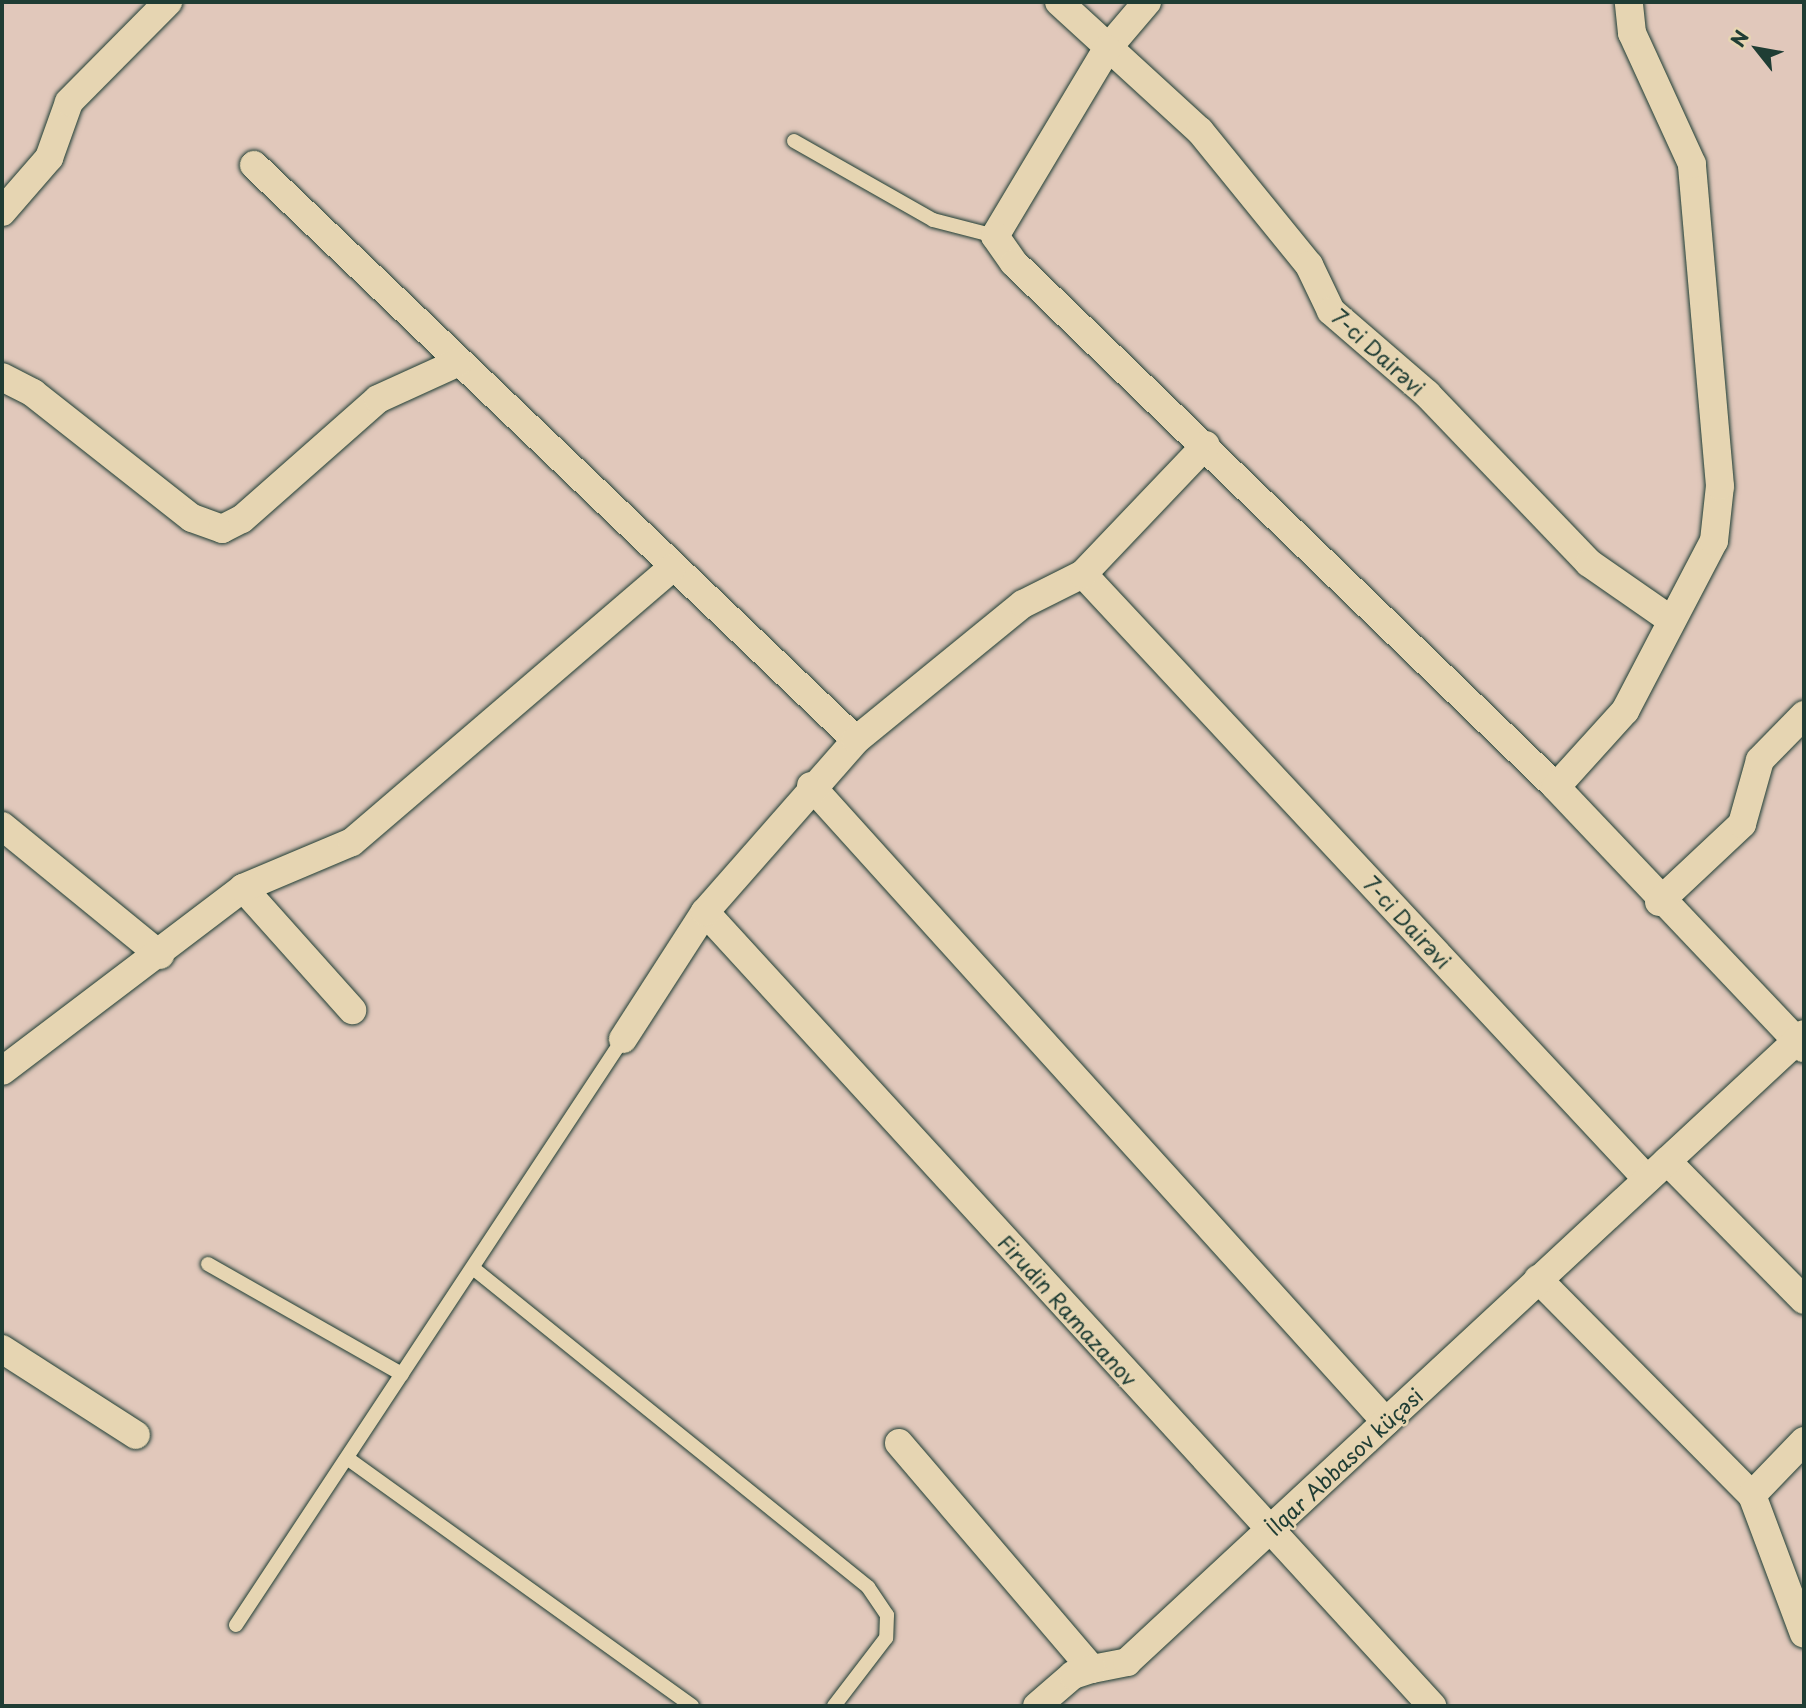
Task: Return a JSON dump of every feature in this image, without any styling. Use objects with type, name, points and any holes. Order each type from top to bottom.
[{"type":"street","points":[[2,212],[49,158],[69,102],[168,2]]},
{"type":"street","name":"7-ci Dairəvi","points":[[1059,2],[1107,49],[1200,131],[1309,265],[1331,312],[1427,394],[1590,563],[1668,618]]},
{"type":"street","points":[[1147,2],[1107,49],[1086,91],[1023,182],[995,236],[1014,263],[1206,445],[1556,788],[1659,902],[1802,1041]]},
{"type":"street","points":[[1556,788],[1625,711],[1668,618],[1714,541],[1720,486],[1692,164],[1632,33],[1629,2]]},
{"type":"street","points":[[254,165],[671,569],[856,740]]},
{"type":"street","points":[[2,377],[33,393],[192,518],[222,529],[242,519],[378,399],[457,363]]},
{"type":"street","points":[[623,1039],[705,912],[811,786],[856,740],[1023,604],[1083,574],[1206,445]]},
{"type":"street","points":[[2,1071],[160,955],[243,888],[352,842],[671,569]]},
{"type":"street","name":"7-ci Dairəvi","points":[[1083,574],[1657,1170],[1804,1300]]},
{"type":"street","points":[[1659,902],[1742,824],[1760,760],[1804,716]]},
{"type":"street","points":[[811,786],[1386,1422]]},
{"type":"street","points":[[2,826],[160,955]]},
{"type":"street","points":[[243,888],[352,1010]]},
{"type":"street","name":"Firudin Ramazanov","points":[[705,912],[1432,1706]]},
{"type":"street","name":"İlqar Abbasov küçəsi","points":[[1037,1706],[1073,1675],[1127,1662],[1538,1279],[1802,1041]]},
{"type":"street","points":[[1538,1279],[1752,1495],[1804,1634]]},
{"type":"street","points":[[2,1349],[136,1435]]},
{"type":"street","points":[[1752,1495],[1804,1441]]},
{"type":"street","points":[[899,1443],[1093,1669]]},
{"type":"lane","points":[[794,141],[933,220],[995,236]]},
{"type":"lane","points":[[236,1625],[623,1039]]},
{"type":"lane","points":[[208,1264],[402,1374]]},
{"type":"lane","points":[[472,1268],[868,1587],[887,1615],[887,1638],[834,1706]]},
{"type":"lane","points":[[347,1458],[692,1706]]}]
